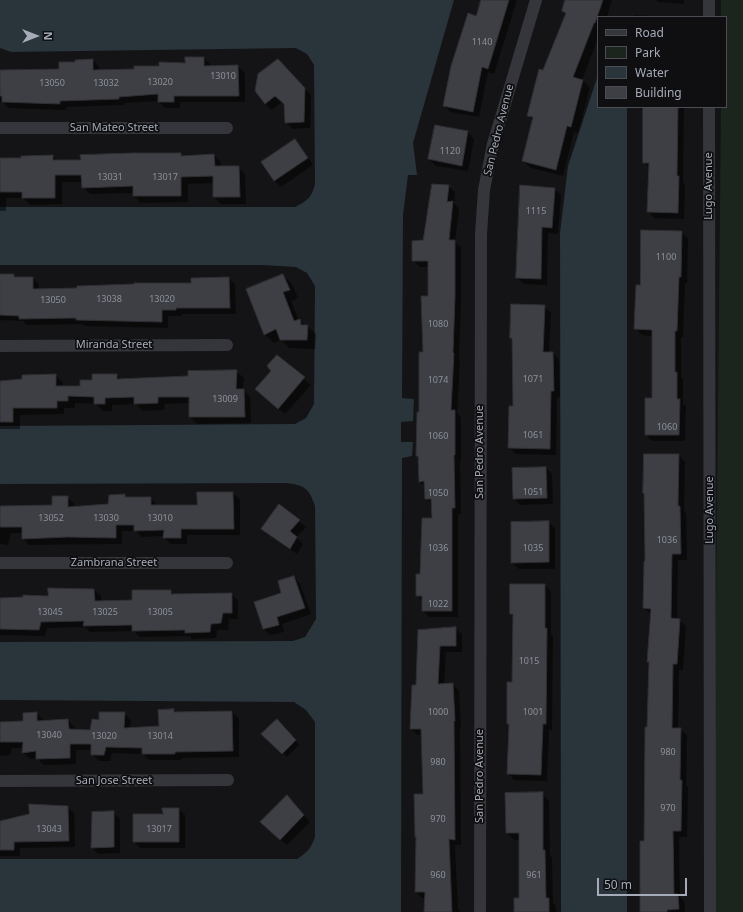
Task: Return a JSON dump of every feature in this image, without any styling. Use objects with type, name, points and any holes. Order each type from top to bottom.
[{"type":"street","name":"San Pedro Avenue","points":[[480,912],[481,234],[484,190],[493,144],[536,0]]},
{"type":"street","points":[[709,0],[709,16]]},
{"type":"street","name":"Lugo Avenue","points":[[710,108],[710,912]]},
{"type":"street","name":"San Mateo Street","points":[[0,128],[228,128]]},
{"type":"street","name":"Miranda Street","points":[[0,346],[227,345]]},
{"type":"street","name":"Zambrana Street","points":[[0,563],[227,563]]},
{"type":"street","name":"San Jose Street","points":[[0,781],[228,780]]},
{"type":"green space","points":[[721,0],[743,0],[743,912],[713,912],[721,108],[727,108],[727,16],[721,16]]},
{"type":"water","points":[[0,0],[454,0],[413,143],[417,175],[408,175],[403,215],[402,398],[414,399],[413,421],[401,422],[401,442],[413,442],[412,456],[402,458],[401,912],[0,912],[0,859],[297,859],[308,850],[315,837],[315,722],[306,710],[294,702],[0,700],[0,642],[293,641],[305,637],[316,619],[315,506],[308,491],[302,486],[286,483],[0,484],[0,426],[295,424],[306,418],[314,404],[315,286],[307,273],[296,267],[262,265],[0,265],[0,207],[295,207],[303,203],[308,198],[315,184],[314,65],[307,54],[296,48],[11,52],[0,48]]},
{"type":"water","points":[[597,78],[597,108],[627,108],[627,912],[561,912],[560,233],[568,166]]},
{"type":"building","points":[[481,0],[509,0],[488,69],[482,67],[473,112],[443,106],[451,66],[468,13],[476,16]]},
{"type":"building","points":[[565,0],[603,0],[573,77],[583,80],[571,127],[567,126],[556,170],[522,161],[533,117],[527,116],[539,69],[543,70],[566,13],[562,11]]},
{"type":"building","points":[[185,57],[204,57],[204,66],[238,65],[239,96],[174,96],[174,102],[158,102],[158,94],[119,97],[119,99],[60,101],[60,104],[2,102],[2,96],[0,96],[0,70],[59,69],[59,62],[75,62],[75,60],[93,59],[93,70],[134,69],[134,66],[159,66],[159,62],[185,63]]},
{"type":"building","points":[[278,59],[305,88],[304,122],[285,123],[284,104],[275,96],[265,104],[255,91],[258,74]]},
{"type":"building","points":[[643,108],[678,108],[678,213],[647,212],[649,163],[643,163]]},
{"type":"building","points":[[435,125],[468,131],[462,166],[428,159]]},
{"type":"building","points":[[295,139],[308,158],[274,181],[261,162]]},
{"type":"building","points":[[181,153],[181,156],[214,154],[215,166],[239,166],[240,197],[213,197],[213,176],[181,177],[181,196],[133,196],[133,186],[82,188],[81,175],[55,175],[55,198],[22,198],[22,192],[0,192],[0,158],[53,155],[53,160],[81,160],[80,155]]},
{"type":"building","points":[[432,184],[449,185],[447,202],[453,201],[449,240],[455,240],[454,353],[451,410],[455,410],[455,508],[452,508],[452,611],[422,611],[422,596],[416,596],[416,574],[420,574],[422,518],[432,518],[431,499],[425,499],[424,481],[419,482],[418,456],[416,456],[417,412],[419,412],[419,352],[423,352],[421,296],[428,296],[428,261],[412,261],[412,241],[423,240]]},
{"type":"building","points":[[520,185],[555,188],[552,228],[542,227],[541,279],[516,278]]},
{"type":"building","points":[[641,230],[682,231],[681,277],[679,277],[677,331],[675,331],[675,372],[677,372],[677,399],[680,399],[679,435],[645,435],[645,398],[652,398],[652,330],[634,329],[636,285],[640,285]]},
{"type":"building","points":[[0,274],[14,274],[14,277],[33,277],[33,289],[77,288],[77,286],[134,283],[191,283],[191,278],[229,277],[230,308],[176,308],[176,310],[162,310],[162,322],[76,320],[76,318],[19,319],[19,316],[0,315]]},
{"type":"building","points":[[283,274],[290,290],[283,292],[294,321],[300,319],[301,325],[308,325],[307,340],[280,340],[276,329],[264,335],[246,289]]},
{"type":"building","points":[[511,304],[545,305],[543,352],[553,352],[554,391],[551,391],[550,449],[508,448],[509,406],[513,406],[512,338],[510,338]]},
{"type":"building","points":[[277,355],[305,377],[278,409],[255,389],[271,371],[267,366]]},
{"type":"building","points":[[237,370],[236,389],[244,389],[245,417],[189,417],[189,397],[158,397],[158,403],[134,404],[134,397],[105,398],[105,404],[94,404],[94,397],[68,396],[68,401],[57,401],[57,408],[13,408],[13,422],[0,422],[0,381],[22,379],[22,375],[56,374],[56,386],[80,386],[80,380],[92,380],[92,374],[117,374],[117,379],[188,376],[188,371]]},
{"type":"building","points":[[644,454],[679,454],[678,506],[680,506],[681,554],[672,554],[671,618],[680,619],[677,664],[673,664],[672,728],[681,728],[681,831],[673,831],[674,894],[678,894],[679,909],[667,910],[667,912],[640,912],[640,841],[644,841],[645,727],[647,727],[649,662],[647,662],[651,609],[643,608],[645,561],[643,493]]},
{"type":"building","points":[[546,467],[547,498],[513,499],[512,468]]},
{"type":"building","points":[[197,492],[233,492],[234,529],[181,529],[181,538],[163,538],[164,530],[134,531],[134,525],[116,525],[116,538],[68,537],[22,539],[22,527],[0,527],[0,506],[52,505],[52,496],[68,496],[68,507],[108,504],[109,495],[125,494],[125,497],[151,497],[151,505],[197,505]]},
{"type":"building","points":[[279,504],[300,520],[290,531],[297,537],[290,549],[261,529]]},
{"type":"building","points":[[549,521],[549,562],[511,563],[511,522]]},
{"type":"building","points":[[294,576],[305,608],[277,617],[279,625],[263,629],[254,602],[281,593],[278,581]]},
{"type":"building","points":[[510,584],[545,584],[545,628],[547,628],[546,724],[543,724],[541,775],[507,774],[509,724],[507,724],[507,682],[512,682],[513,614],[510,614]]},
{"type":"building","points":[[48,588],[94,589],[95,601],[132,600],[132,590],[171,590],[171,594],[232,593],[232,613],[223,613],[221,623],[211,624],[210,632],[185,633],[185,630],[132,631],[132,625],[83,626],[84,621],[41,622],[39,630],[0,629],[0,598],[23,597],[23,595],[48,596]]},
{"type":"building","points":[[456,627],[456,646],[440,646],[438,684],[453,683],[455,721],[455,840],[449,839],[452,912],[424,912],[425,892],[415,892],[416,837],[414,794],[423,794],[421,729],[410,729],[412,685],[416,685],[418,630]]},
{"type":"building","points":[[174,709],[174,712],[232,711],[233,751],[142,754],[142,748],[106,747],[104,755],[91,755],[91,744],[70,744],[70,758],[36,759],[36,751],[22,753],[23,742],[0,742],[0,722],[23,721],[23,713],[37,712],[37,721],[68,719],[69,729],[90,730],[92,719],[99,720],[99,712],[125,712],[124,728],[159,726],[158,710]]},
{"type":"building","points":[[277,719],[296,740],[282,754],[261,734]]},
{"type":"building","points":[[543,792],[543,850],[545,850],[546,898],[549,898],[549,912],[514,912],[514,898],[519,898],[519,833],[506,833],[505,793]]},
{"type":"building","points":[[287,795],[304,815],[280,840],[260,822]]},
{"type":"building","points":[[29,804],[68,806],[69,841],[14,842],[14,850],[0,850],[0,821],[29,814]]},
{"type":"building","points":[[162,808],[179,808],[179,842],[133,842],[133,814],[163,814]]},
{"type":"building","points":[[114,811],[114,847],[91,848],[92,812]]}]
